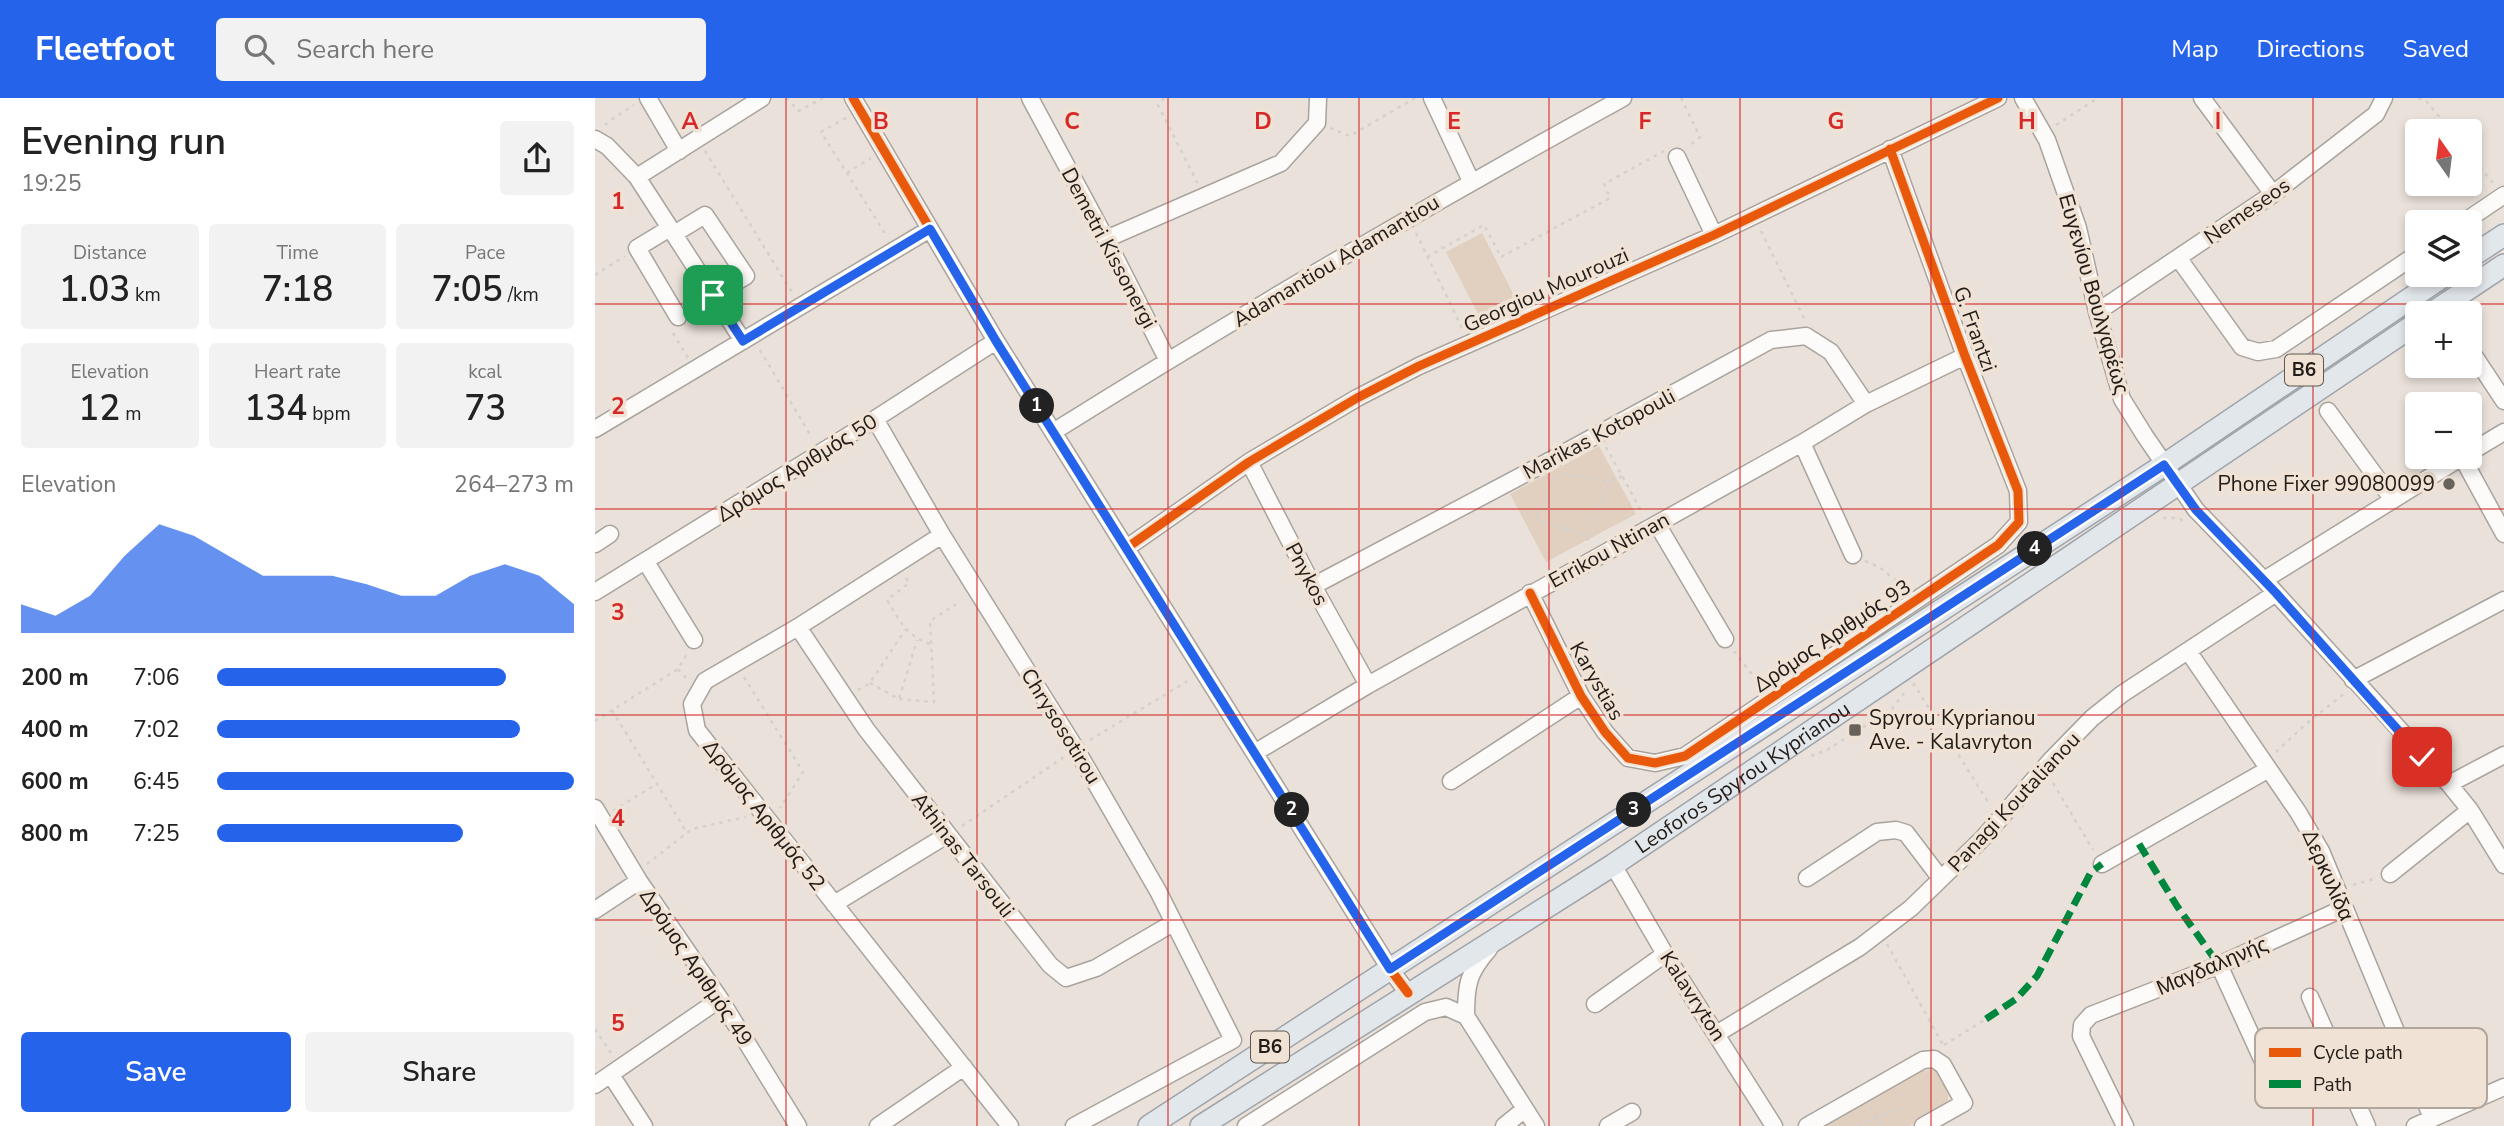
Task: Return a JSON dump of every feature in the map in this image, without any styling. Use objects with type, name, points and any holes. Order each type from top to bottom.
[{"type":"main road","points":[[2482,249],[2504,235]]},
{"type":"main road","points":[[2450,301],[2504,265]]},
{"type":"main road","name":"Leoforos Spyrou Kyprianou","points":[[1149,1126],[2164,465],[2427,287]]},
{"type":"main road","name":"Leoforos Spyrou Kyprianou","points":[[1201,1126],[1613,865],[2405,331]]},
{"type":"street","points":[[637,177],[762,98]]},
{"type":"street","name":"Demetri Kissonergi","points":[[1030,98],[1168,361]]},
{"type":"street","points":[[1106,239],[1281,163],[1317,123],[1318,98]]},
{"type":"street","points":[[1432,98],[1471,181]]},
{"type":"street","name":"Adamantiou Adamantiou","points":[[1053,432],[1471,181],[1623,98]]},
{"type":"street","name":"Georgiou Mourouzi","points":[[1128,547],[1249,462],[1357,398],[1470,343],[1714,235],[1997,98]]},
{"type":"street","name":"Ευγενίου Βουλγαρέως","points":[[2023,98],[2043,134],[2078,228],[2097,312],[2122,399],[2176,484],[2196,510],[2264,580],[2449,784],[2470,810],[2504,865]]},
{"type":"street","points":[[2202,98],[2273,194]]},
{"type":"street","name":"Nemeseos","points":[[2097,312],[2273,194],[2376,114],[2384,98]]},
{"type":"street","points":[[642,101],[679,151]]},
{"type":"street","points":[[856,104],[996,341],[1128,547],[1390,969],[1408,993]]},
{"type":"street","points":[[595,140],[607,146],[637,177],[713,295],[747,338]]},
{"type":"street","name":"G. Frantzi","points":[[1891,149],[1965,356],[2018,491],[2019,522]]},
{"type":"street","points":[[1677,157],[1714,235]]},
{"type":"street","points":[[2482,210],[2504,196]]},
{"type":"street","points":[[678,317],[637,248],[705,215],[746,275],[713,295]]},
{"type":"street","points":[[595,429],[930,229]]},
{"type":"street","points":[[2179,259],[2242,347],[2258,352],[2276,349],[2405,262]]},
{"type":"street","points":[[1805,336],[1831,352],[1866,404]]},
{"type":"street","name":"Marikas Kotopouli","points":[[1313,586],[1599,435],[1771,340],[1805,336]]},
{"type":"street","name":"Δρόμος Αριθμός 50","points":[[595,592],[996,341]]},
{"type":"street","name":"Errikou Ntinan","points":[[1256,752],[1368,685],[1802,443],[1866,404],[1965,356]]},
{"type":"street","points":[[2482,368],[2504,401]]},
{"type":"street","points":[[2328,411],[2393,500]]},
{"type":"street","name":"Chrysosotirou","points":[[875,419],[942,536],[1076,749],[1158,891],[1233,1040],[1074,1126]]},
{"type":"street","points":[[2482,445],[2504,432]]},
{"type":"street","points":[[1802,443],[1853,555]]},
{"type":"street","name":"Pnykos","points":[[1249,462],[1368,685]]},
{"type":"street","points":[[2264,580],[2443,469]]},
{"type":"street","points":[[2469,469],[2504,534]]},
{"type":"street","name":"Δρόμος Αριθμός 93","points":[[1655,763],[1685,755],[1998,545],[2019,522]]},
{"type":"street","points":[[1653,526],[1725,639]]},
{"type":"street","points":[[595,544],[610,534]]},
{"type":"street","name":"Δρόμος Αριθμός 52","points":[[942,536],[798,627],[705,681],[692,704],[697,730],[1010,1126]]},
{"type":"street","points":[[646,562],[694,640]]},
{"type":"street","name":"Karystias","points":[[1530,593],[1581,696],[1605,732],[1628,758],[1655,763]]},
{"type":"street","name":"Panagi Koutalianou","points":[[1718,1033],[1860,947],[1911,908],[1999,819],[2092,718],[2122,694],[2276,593]]},
{"type":"street","points":[[2354,682],[2504,600]]},
{"type":"street","name":"Athinas Tarsouli","points":[[798,627],[866,729],[1050,965],[1066,978],[1096,968],[1173,923]]},
{"type":"street","name":"Δερκυλίδα","points":[[2188,651],[2298,812],[2321,851],[2394,1028]]},
{"type":"street","points":[[1451,781],[1581,696]]},
{"type":"street","points":[[2449,784],[2504,755]]},
{"type":"street","points":[[2102,864],[2265,767]]},
{"type":"street","points":[[2390,874],[2470,810]]},
{"type":"street","name":"Δρόμος Αριθμός 49","points":[[598,813],[637,877],[720,999],[798,1126]]},
{"type":"street","points":[[1807,878],[1877,832],[1896,830],[1906,833],[1941,879]]},
{"type":"street","points":[[834,904],[947,835]]},
{"type":"street","name":"Kalavryton","points":[[1613,865],[1665,954],[1718,1033],[1774,1126]]},
{"type":"street","points":[[595,910],[637,877]]},
{"type":"street","name":"Μαγδαληνής","points":[[2125,1126],[2081,1036],[2083,1025],[2091,1015],[2219,965],[2344,908]]},
{"type":"street","points":[[1502,933],[1473,967],[1466,986],[1466,1016],[1536,1126]]},
{"type":"street","points":[[1595,1004],[1665,954]]},
{"type":"street","points":[[2219,965],[2255,1044]]},
{"type":"street","points":[[2310,997],[2324,1028]]},
{"type":"street","points":[[595,1085],[720,999]]},
{"type":"street","points":[[1246,1126],[1425,1012],[1446,1007],[1466,1016]]},
{"type":"street","points":[[1807,1126],[1939,1052],[1943,1065],[1964,1103],[1923,1126]]},
{"type":"street","points":[[878,1126],[964,1067]]},
{"type":"street","points":[[616,1071],[644,1126]]},
{"type":"street","points":[[2487,1094],[2504,1087]]},
{"type":"street","points":[[2359,1108],[2367,1126]]},
{"type":"street","name":"Δερκυλίδα","points":[[2428,1108],[2432,1118]]},
{"type":"street","points":[[2415,1126],[2455,1108]]},
{"type":"street","points":[[1504,1126],[1525,1109]]},
{"type":"street","points":[[1608,1126],[1632,1112]]},
{"type":"path","points":[[786,98],[799,111],[823,98]]},
{"type":"path","points":[[1164,98],[1158,105],[1204,196]]},
{"type":"path","points":[[1317,123],[1350,136],[1415,98]]},
{"type":"path","points":[[1427,257],[1484,225],[1501,257],[1610,198],[1604,184],[1667,149],[1677,157],[1700,137],[1681,98]]},
{"type":"path","points":[[2043,134],[2098,98]]},
{"type":"path","points":[[2417,98],[2427,102],[2441,119]]},
{"type":"path","points":[[595,140],[608,121],[642,101]]},
{"type":"path","points":[[856,104],[821,132],[895,250]]},
{"type":"path","points":[[697,139],[801,306]]},
{"type":"path","points":[[847,173],[884,150]]},
{"type":"path","points":[[2482,170],[2504,196]]},
{"type":"path","points":[[1753,216],[1806,319],[1805,336]]},
{"type":"path","points":[[1408,218],[1470,343]]},
{"type":"path","points":[[595,275],[637,248]]},
{"type":"path","points":[[678,317],[673,332],[695,369]]},
{"type":"path","points":[[747,338],[821,452]]},
{"type":"path","points":[[1599,435],[1653,526]]},
{"type":"path","points":[[1610,482],[1586,535],[1536,520],[1557,473],[1610,482],[1622,476]]},
{"type":"path","points":[[2161,518],[2170,517],[2183,521]]},
{"type":"path","points":[[1853,555],[1879,567],[1919,598]]},
{"type":"path","points":[[903,573],[909,583],[887,600],[905,630],[917,639],[930,643]]},
{"type":"path","points":[[870,683],[899,699],[934,702],[930,621],[956,604]]},
{"type":"path","points":[[852,694],[870,683],[905,630]]},
{"type":"path","points":[[899,699],[917,639]]},
{"type":"path","points":[[1725,639],[1770,698]]},
{"type":"path","points":[[595,721],[678,669],[694,640]]},
{"type":"path","points":[[637,877],[692,830],[767,818],[803,772],[736,663]]},
{"type":"path","points":[[1904,668],[1999,819]]},
{"type":"path","points":[[2265,767],[2307,723],[2354,682]]},
{"type":"path","points":[[612,710],[687,833]]},
{"type":"path","points":[[2044,769],[2102,864]]},
{"type":"path","points":[[598,813],[658,783]]},
{"type":"path","points":[[2337,890],[2390,874]]},
{"type":"path","points":[[1880,932],[1939,1052],[1986,1019]]},
{"type":"path","points":[[595,1029],[616,1071]]},
{"type":"path","points":[[1870,1104],[1881,1126]]},
{"type":"path","points":[[1859,1125],[1901,1108]]},
{"type":"shaded area","points":[[1482,233],[1515,297],[1479,316],[1446,252]]},
{"type":"shaded area","points":[[1599,446],[1636,514],[1546,562],[1510,494]]},
{"type":"shaded area","points":[[1921,1071],[1937,1071],[1944,1083],[1948,1095],[1947,1104],[1909,1126],[1822,1126]]},
{"type":"marked path","points":[[2139,844],[2177,906],[2219,965]]},
{"type":"marked path","points":[[1986,1019],[2016,999],[2037,976],[2091,872],[2102,864]]},
{"type":"cycle path","points":[[853,98],[996,341],[1390,969],[1408,993]]},
{"type":"cycle path","points":[[1128,547],[1249,462],[1357,398],[1419,366],[1714,235],[1998,98]]},
{"type":"cycle path","points":[[1530,593],[1581,696],[1605,732],[1628,758],[1655,763],[1685,756],[1998,545],[2019,522],[2018,491],[1965,356],[1890,149]]},
{"type":"place","name":"Phone Fixer 99080099","points":[[2449,484]]},
{"type":"place","name":"Spyrou Kyprianou Ave. - Kalavryton","points":[[1855,730]]},
{"type":"route","points":[[713,295],[743,341],[930,229],[996,341],[1128,547],[1390,969],[2164,465],[2196,510],[2276,593],[2422,757]]}]
